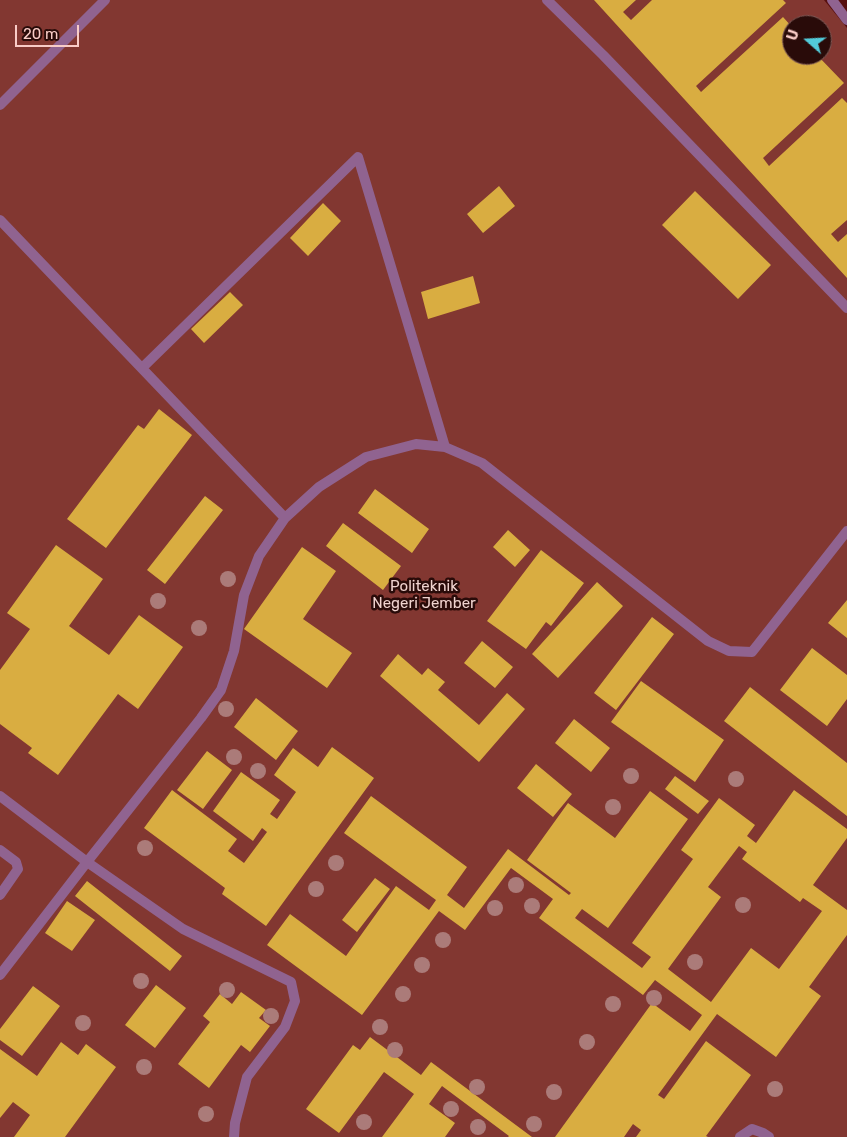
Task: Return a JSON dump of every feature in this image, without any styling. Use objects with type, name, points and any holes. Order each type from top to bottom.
[{"type":"street","points":[[0,105],[105,0]]},
{"type":"street","points":[[547,0],[603,55],[847,308]]},
{"type":"street","points":[[832,0],[847,20]]},
{"type":"street","points":[[142,368],[358,157],[445,446]]},
{"type":"street","points":[[0,220],[285,518]]},
{"type":"street","points":[[0,975],[221,690],[234,651],[244,595],[259,556],[285,518],[319,487],[366,457],[416,444],[445,446],[482,463],[708,641],[729,652],[752,652],[847,531]]},
{"type":"street","points":[[0,796],[87,862],[183,929],[291,982],[295,1001],[285,1027],[247,1077],[235,1123],[234,1137]]},
{"type":"street","points":[[0,850],[16,862],[18,869],[0,895]]},
{"type":"street","points":[[740,1137],[752,1129],[769,1137]]},
{"type":"green space","name":"Politeknik Negeri Jember","points":[[0,0],[824,0],[847,28],[847,1137],[0,1137]]},
{"type":"building","points":[[594,0],[636,0],[623,12],[631,20],[652,0],[783,0],[786,3],[696,86],[701,92],[782,18],[782,65],[827,65],[844,83],[763,158],[769,166],[842,98],[847,103],[847,220],[831,234],[838,242],[847,234],[847,278]]},
{"type":"building","points":[[499,186],[515,206],[483,233],[467,214]]},
{"type":"building","points":[[695,191],[771,265],[738,299],[662,225]]},
{"type":"building","points":[[323,203],[341,221],[308,256],[290,238]]},
{"type":"building","points":[[473,276],[480,303],[428,319],[421,292]]},
{"type":"building","points":[[230,292],[243,305],[204,343],[191,329]]},
{"type":"building","points":[[159,409],[192,435],[106,548],[67,519],[138,425],[144,429]]},
{"type":"building","points":[[375,489],[429,529],[412,553],[358,513]]},
{"type":"building","points":[[205,496],[223,510],[165,584],[147,570]]},
{"type":"building","points":[[343,523],[401,566],[383,590],[326,546]]},
{"type":"building","points":[[508,530],[530,550],[515,567],[493,547]]},
{"type":"building","points":[[56,545],[103,579],[69,626],[109,655],[139,615],[183,647],[138,709],[118,694],[58,775],[28,753],[32,748],[0,724],[0,670],[30,629],[7,613]]},
{"type":"building","points":[[302,547],[336,571],[303,619],[352,653],[327,688],[244,629]]},
{"type":"building","points":[[541,550],[584,583],[551,626],[546,622],[526,649],[487,621]]},
{"type":"building","points":[[597,582],[623,606],[558,678],[532,654]]},
{"type":"building","points":[[847,600],[847,638],[828,623]]},
{"type":"building","points":[[652,617],[674,634],[616,710],[594,693]]},
{"type":"building","points":[[482,641],[513,667],[495,688],[464,663]]},
{"type":"building","points":[[812,648],[847,675],[847,699],[827,726],[780,690]]},
{"type":"building","points":[[398,654],[422,675],[428,668],[445,682],[438,690],[479,725],[507,693],[525,709],[479,762],[380,676]]},
{"type":"building","points":[[641,681],[724,740],[695,782],[611,722]]},
{"type":"building","points":[[750,687],[847,763],[847,816],[724,721]]},
{"type":"building","points":[[256,698],[298,731],[276,760],[234,727]]},
{"type":"building","points":[[574,719],[610,748],[591,772],[555,743]]},
{"type":"building","points":[[332,747],[374,778],[266,926],[222,894],[225,888],[144,828],[172,790],[237,839],[228,851],[244,863],[267,832],[262,828],[253,841],[213,811],[241,772],[280,800],[270,814],[277,819],[296,792],[274,775],[293,748],[318,767]]},
{"type":"building","points":[[207,751],[232,770],[203,809],[177,790]]},
{"type":"building","points":[[536,764],[572,794],[553,817],[517,788]]},
{"type":"building","points":[[675,776],[709,801],[698,814],[665,789]]},
{"type":"building","points":[[794,790],[847,829],[847,838],[813,885],[847,910],[847,935],[809,987],[821,996],[776,1057],[717,1014],[658,1095],[664,1099],[706,1041],[751,1075],[706,1136],[708,1137],[636,1137],[641,1130],[633,1124],[624,1137],[555,1137],[652,1003],[690,1031],[702,1015],[655,980],[643,995],[539,918],[553,899],[511,868],[465,930],[439,911],[362,1015],[267,945],[290,914],[346,956],[396,886],[429,910],[436,900],[344,833],[371,796],[467,867],[447,895],[464,908],[508,849],[569,895],[571,893],[527,860],[568,803],[615,838],[650,791],[688,819],[608,928],[582,909],[575,918],[642,968],[651,957],[632,943],[693,859],[681,850],[719,798],[755,825],[747,836],[756,843]],"holes":[[[739,846],[747,852],[742,859],[800,902],[803,898],[822,911],[779,969],[751,948],[711,1002],[668,969],[721,897],[708,887]]]},
{"type":"building","points":[[375,878],[390,889],[357,932],[342,920]]},
{"type":"building","points":[[87,881],[182,956],[170,971],[75,896]]},
{"type":"building","points":[[67,901],[95,920],[72,951],[45,933]]},
{"type":"building","points":[[156,985],[186,1008],[155,1048],[125,1025]]},
{"type":"building","points":[[33,986],[60,1006],[22,1056],[0,1040],[0,1029]]},
{"type":"building","points":[[241,992],[266,1010],[259,1018],[270,1026],[250,1052],[241,1045],[209,1088],[178,1064],[210,1022],[203,1016],[220,994],[232,1004]]},
{"type":"building","points":[[370,1037],[421,1075],[431,1062],[532,1137],[508,1137],[442,1086],[429,1104],[455,1123],[445,1137],[382,1137],[414,1094],[384,1072],[339,1133],[306,1109],[353,1045],[360,1050]]},
{"type":"building","points":[[61,1042],[78,1055],[86,1044],[116,1067],[65,1137],[14,1137],[30,1115],[13,1102],[0,1118],[0,1049],[37,1076]]}]
